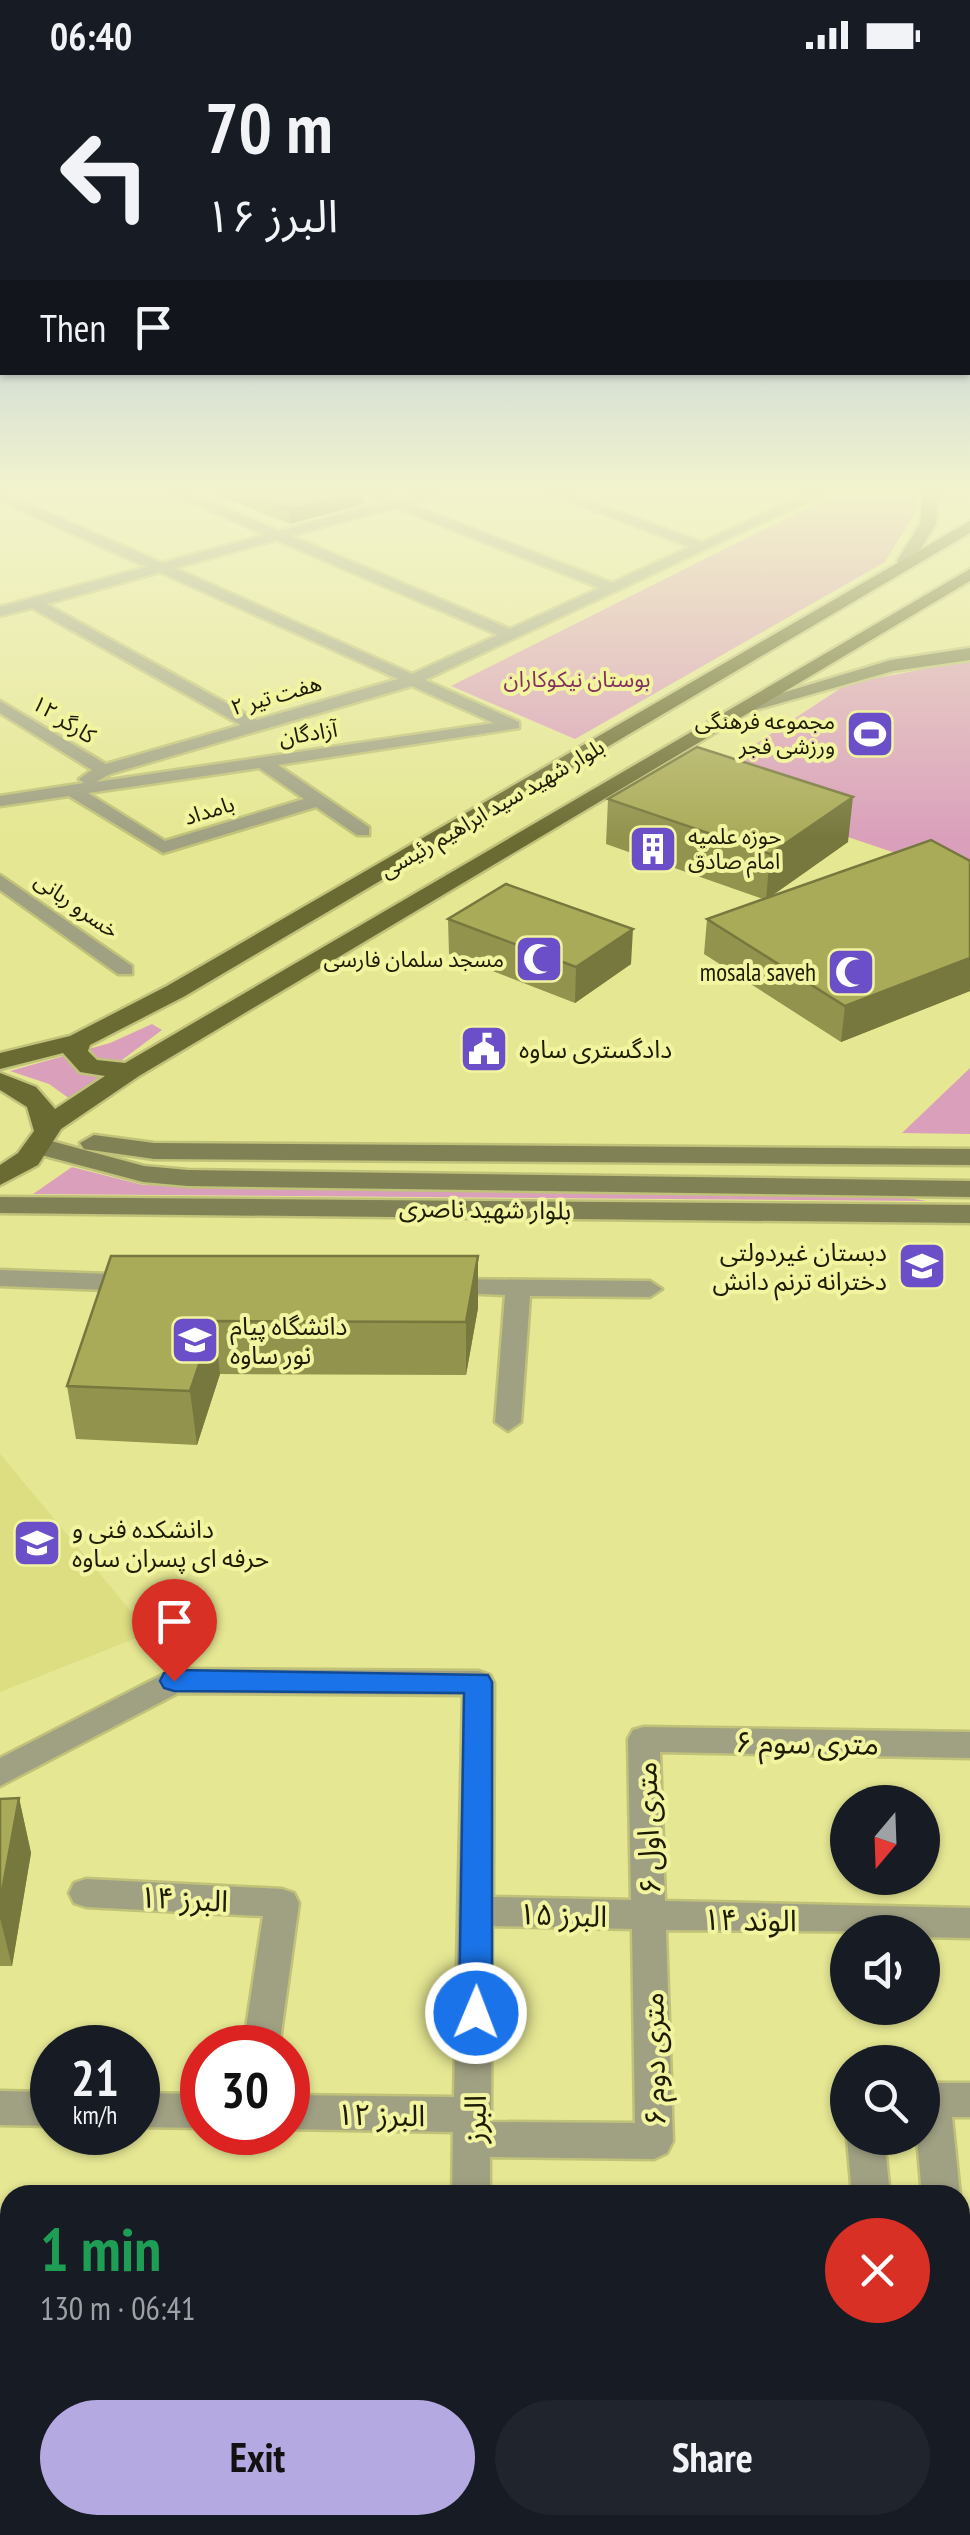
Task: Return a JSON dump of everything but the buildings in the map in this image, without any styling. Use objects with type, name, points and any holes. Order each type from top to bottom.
[{"type":"main road","name":"بلوار شهید سید ابراهیم رئیسی","points":[[0,1061],[79,1041],[176,991],[510,798],[828,607]]},
{"type":"main road","name":"بلوار شهید سید ابراهیم رئیسی","points":[[0,1176],[45,1135],[130,1071],[915,607]]},
{"type":"main road","points":[[752,705],[891,666],[970,654]]},
{"type":"main road","points":[[79,1041],[75,1052],[89,1068],[130,1071]]},
{"type":"main road","points":[[0,1080],[34,1097],[44,1108],[45,1135],[154,1151],[970,1157]]},
{"type":"main road","name":"بلوار شهید ناصری","points":[[45,1135],[143,1174],[188,1178],[970,1189]]},
{"type":"main road","name":"بلوار شهید ناصری","points":[[0,1205],[964,1215]]},
{"type":"street","points":[[43,607],[252,724]]},
{"type":"street","points":[[244,607],[410,681]]},
{"type":"street","points":[[446,607],[509,634]]},
{"type":"street","name":"هفت تیر ۲","points":[[71,790],[104,770],[410,681],[573,607]]},
{"type":"street","name":"آزادگان","points":[[0,801],[512,725],[410,681]]},
{"type":"street","name":"کارگر ۱۲","points":[[0,706],[104,770]]},
{"type":"street","points":[[262,762],[363,831]]},
{"type":"street","name":"بامداد","points":[[71,790],[163,848],[316,801]]},
{"type":"street","name":"خسرو ربانی","points":[[0,881],[126,970]]},
{"type":"street","points":[[0,1278],[162,1283]]},
{"type":"street","points":[[418,1286],[650,1289]]},
{"type":"street","points":[[508,1422],[518,1288]]},
{"type":"street","name":"البرز","points":[[0,1773],[174,1681],[478,1682],[471,2185]]},
{"type":"street","name":"۶ متری سوم","points":[[644,1739],[970,1746]]},
{"type":"street","name":"۶ متری اول","points":[[644,1739],[650,1917]]},
{"type":"street","name":"البرز ۱۴","points":[[86,1893],[282,1903],[263,2025]]},
{"type":"street","name":"البرز ۱۵","points":[[476,1911],[650,1917]]},
{"type":"street","name":"الوند ۱۴","points":[[650,1917],[970,1922]]},
{"type":"street","name":"۶ متری دوم","points":[[474,2127],[654,2141],[650,1917]]},
{"type":"street","points":[[940,2100],[970,2100]]},
{"type":"street","points":[[0,2108],[30,2109]]},
{"type":"street","name":"البرز ۱۲","points":[[310,2114],[474,2127]]},
{"type":"street","points":[[867,2155],[870,2185]]},
{"type":"street","points":[[935,2155],[939,2185]]},
{"type":"shaded area","name":"دانشکده فنی و حرفه ای پسران ساوه","points":[[0,1454],[149,1633],[0,1692]]},
{"type":"green space","name":"بوستان نیکوکاران","points":[[609,607],[806,607],[575,739],[451,686]]},
{"type":"green space","name":"مجموعه فرهنگی ورزشی فجر","points":[[970,660],[970,878],[693,785],[847,684]]},
{"type":"green space","points":[[152,1024],[162,1030],[70,1099],[49,1084],[10,1071],[110,1043]]},
{"type":"green space","points":[[970,1068],[970,1134],[902,1133]]},
{"type":"green space","points":[[72,1167],[143,1185],[875,1193],[927,1201],[33,1194]]},
{"type":"place","name":"مجموعه فرهنگی ورزشی فجر","points":[[870,734]]},
{"type":"place","name":"حوزه علمیه امام صادق","points":[[653,849]]},
{"type":"place","name":"مسجد سلمان فارسی","points":[[539,959]]},
{"type":"place","name":"mosala saveh","points":[[851,972]]},
{"type":"place","name":"دادگستری ساوه","points":[[484,1049]]},
{"type":"place","name":"دبستان غیردولتی دخترانه ترنم دانش","points":[[922,1266]]},
{"type":"place","name":"دانشگاه پیام نور ساوه","points":[[195,1340]]},
{"type":"place","name":"دانشکده فنی و حرفه ای پسران ساوه","points":[[37,1543]]},
{"type":"route","points":[[174,1681],[478,1682],[476,2013]]}]
